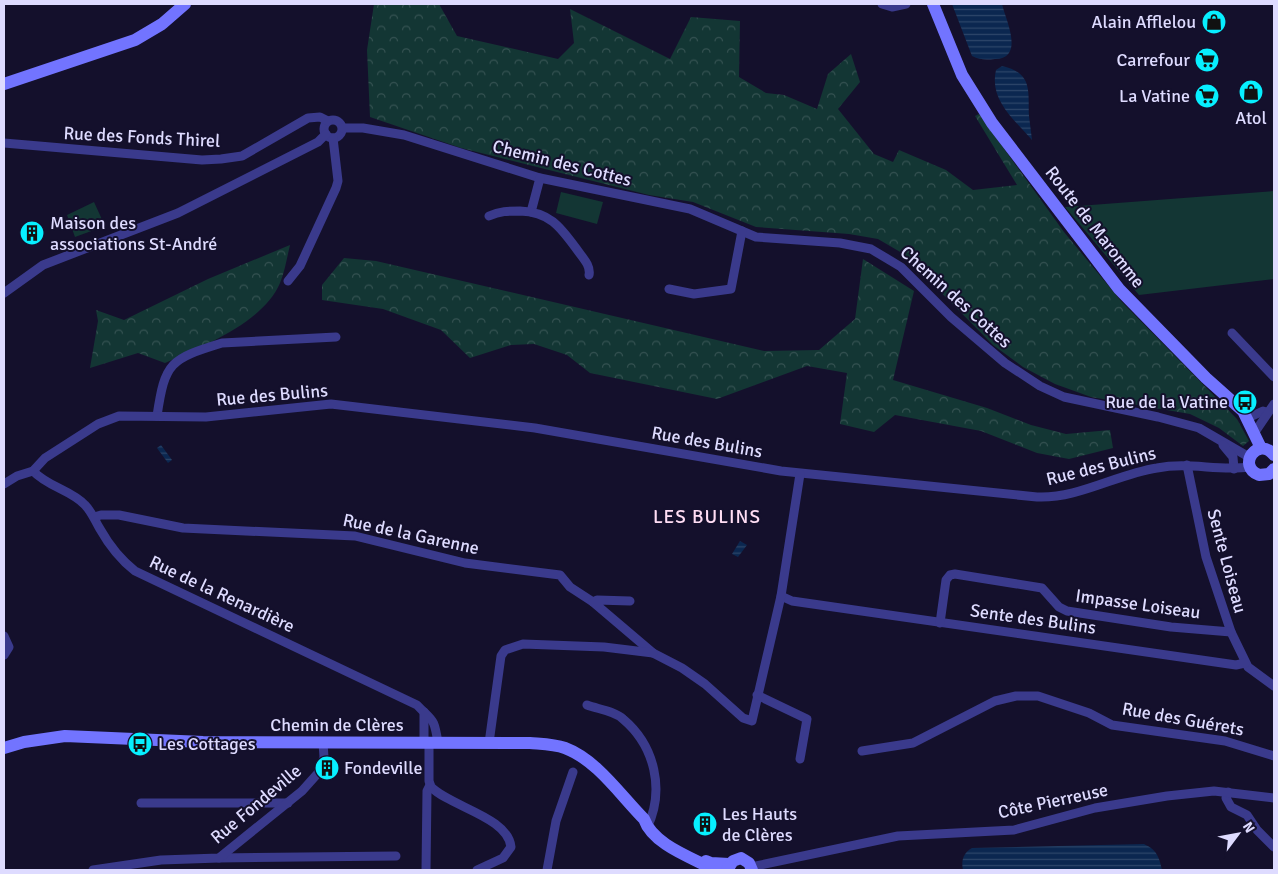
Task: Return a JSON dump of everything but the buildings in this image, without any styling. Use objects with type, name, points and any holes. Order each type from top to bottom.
[{"type":"street","points":[[4,84],[135,40],[162,24],[185,4]]},
{"type":"street","points":[[882,4],[892,7],[906,4]]},
{"type":"street","name":"Route de Maromme","points":[[933,4],[962,75],[992,123],[1119,289],[1248,418],[1262,448]]},
{"type":"street","name":"Rue des Fonds Thirel","points":[[4,143],[202,160],[242,156],[308,118],[320,117],[328,121]]},
{"type":"street","points":[[4,293],[43,265],[178,213],[330,136],[340,135],[342,128],[335,119],[328,121],[324,129],[330,136],[338,181],[336,188],[300,266],[288,281]]},
{"type":"street","name":"Chemin des Cottes","points":[[342,128],[363,128],[404,135],[540,178],[690,209],[756,237],[840,243],[871,248],[900,267],[951,317],[1005,363],[1040,386],[1064,397],[1158,417],[1199,428],[1249,462]]},
{"type":"street","points":[[532,212],[540,178]]},
{"type":"street","points":[[489,216],[500,211],[542,214],[557,224],[588,265],[589,275]]},
{"type":"street","points":[[669,289],[694,294],[731,289],[742,231]]},
{"type":"street","points":[[1232,334],[1274,377]]},
{"type":"street","points":[[157,416],[162,382],[171,366],[206,348],[222,343],[336,337]]},
{"type":"street","name":"Rue des Bulins","points":[[4,484],[17,476],[34,471],[41,461],[104,421],[124,415],[206,417],[331,404],[535,428],[800,474],[1051,498],[1134,472],[1187,465],[1234,469],[1249,462]]},
{"type":"street","points":[[1248,418],[1263,411],[1266,412],[1274,404]]},
{"type":"street","points":[[1255,432],[1267,417],[1266,412]]},
{"type":"street","name":"Chemin des Cottes","points":[[1220,441],[1233,457],[1234,469]]},
{"type":"street","points":[[1273,472],[1259,475],[1249,462],[1253,452],[1262,448],[1269,450],[1274,455]]},
{"type":"street","name":"Sente Loiseau","points":[[1187,465],[1206,557],[1231,632],[1245,663]]},
{"type":"street","name":"Rue de la Renardière","points":[[34,471],[48,483],[79,499],[94,517],[108,542],[135,571],[410,701],[429,714],[434,722],[431,742]]},
{"type":"street","points":[[490,743],[501,656],[505,650],[523,644],[604,647],[653,653],[682,668],[705,684],[743,718],[752,720],[780,596],[800,474]]},
{"type":"street","name":"Rue de la Garenne","points":[[94,517],[100,515],[119,515],[183,528],[210,530],[355,536],[465,563],[560,575],[570,587],[593,602],[653,653]]},
{"type":"street","name":"Impasse Loiseau","points":[[940,622],[946,580],[950,575],[955,574],[1042,588],[1058,607],[1067,611],[1171,627],[1231,632]]},
{"type":"street","name":"Sente des Bulins","points":[[780,596],[792,601],[1236,665],[1245,663]]},
{"type":"street","points":[[593,602],[597,600],[630,601]]},
{"type":"street","points":[[4,636],[9,647],[4,655]]},
{"type":"street","points":[[1245,663],[1256,674],[1274,686]]},
{"type":"street","points":[[757,695],[807,719],[800,759]]},
{"type":"street","name":"Rue des Guérets","points":[[862,751],[913,743],[996,701],[1029,695],[1048,698],[1089,713],[1112,725],[1225,741],[1274,756]]},
{"type":"street","points":[[587,705],[622,717],[637,734],[649,753],[657,778],[658,790],[654,812],[647,823]]},
{"type":"street","points":[[424,712],[431,742],[430,785],[427,791],[426,870]]},
{"type":"street","name":"Chemin de Clères","points":[[4,748],[24,742],[65,736],[203,742],[530,742],[566,749],[581,756],[647,823],[685,856],[715,870]]},
{"type":"street","name":"Rue Fondeville","points":[[93,870],[161,860],[219,858],[302,791],[319,772],[324,757],[323,743]]},
{"type":"street","points":[[547,870],[556,821],[573,772]]},
{"type":"street","points":[[430,785],[442,795],[500,827],[510,841],[511,847],[503,858],[477,870]]},
{"type":"street","name":"Côte Pierreuse","points":[[751,868],[876,840],[917,835],[1014,830],[1096,808],[1137,800],[1214,791],[1274,798]]},
{"type":"street","points":[[1228,792],[1226,798],[1231,807],[1247,815],[1257,830],[1274,847]]},
{"type":"street","points":[[141,803],[288,803]]},
{"type":"street","name":"Chemin de Clères","points":[[647,823],[711,863],[728,867],[741,858],[751,868]]},
{"type":"street","points":[[219,858],[396,856]]},
{"type":"green space","points":[[374,4],[439,4],[457,36],[558,59],[574,43],[570,9],[670,59],[691,17],[740,21],[739,77],[766,93],[784,95],[817,109],[828,74],[851,54],[860,82],[838,109],[874,154],[893,162],[899,150],[946,170],[973,190],[1017,185],[975,116],[979,114],[1064,232],[1121,301],[1237,419],[1249,441],[1243,446],[1219,428],[1190,414],[1091,397],[1055,384],[1023,367],[993,345],[902,253],[878,239],[849,234],[756,227],[693,202],[649,195],[461,148],[370,117],[367,50]]},
{"type":"green space","points":[[1274,191],[1274,279],[1139,295],[1065,207]]},
{"type":"green space","points":[[561,192],[603,202],[597,224],[556,213]]},
{"type":"green space","points":[[94,202],[105,226],[75,237],[67,215]]},
{"type":"green space","points":[[290,245],[282,278],[272,297],[260,310],[230,332],[165,363],[138,353],[90,368],[98,321],[96,310],[124,320],[208,279]]},
{"type":"green space","points":[[344,258],[376,261],[764,351],[819,350],[855,319],[863,259],[914,291],[893,380],[987,408],[1031,425],[1066,434],[1110,430],[1113,448],[1069,459],[1037,453],[981,431],[895,415],[874,432],[840,424],[847,373],[807,366],[717,399],[590,373],[567,355],[534,344],[511,345],[470,358],[441,330],[383,309],[322,300],[322,285]]},
{"type":"water","points":[[952,4],[1002,4],[1011,38],[1009,52],[1004,57],[986,60],[972,56]]},
{"type":"water","points":[[1002,66],[1019,73],[1027,84],[1032,140],[1011,117],[996,91],[996,70]]},
{"type":"water","points":[[161,445],[172,460],[168,463],[157,448]]},
{"type":"water","points":[[740,541],[747,545],[738,557],[732,554]]},
{"type":"water","points":[[1144,844],[1157,854],[1162,870],[963,870],[962,867],[965,855],[972,848]]},
{"type":"place","name":"Alain Afflelou","points":[[1214,22]]},
{"type":"place","name":"Carrefour","points":[[1207,60]]},
{"type":"place","name":"Atol","points":[[1251,92]]},
{"type":"place","name":"La Vatine","points":[[1207,96]]},
{"type":"place","name":"Maison des associations St-André","points":[[32,233]]},
{"type":"place","name":"Rue de la Vatine","points":[[1245,402]]},
{"type":"place","name":"Les Cottages","points":[[140,744]]},
{"type":"place","name":"Fondeville","points":[[327,768]]},
{"type":"place","name":"Les Hauts de Clères","points":[[705,824]]},
{"type":"district","name":"LES BULINS","points":[[707,516]]}]
